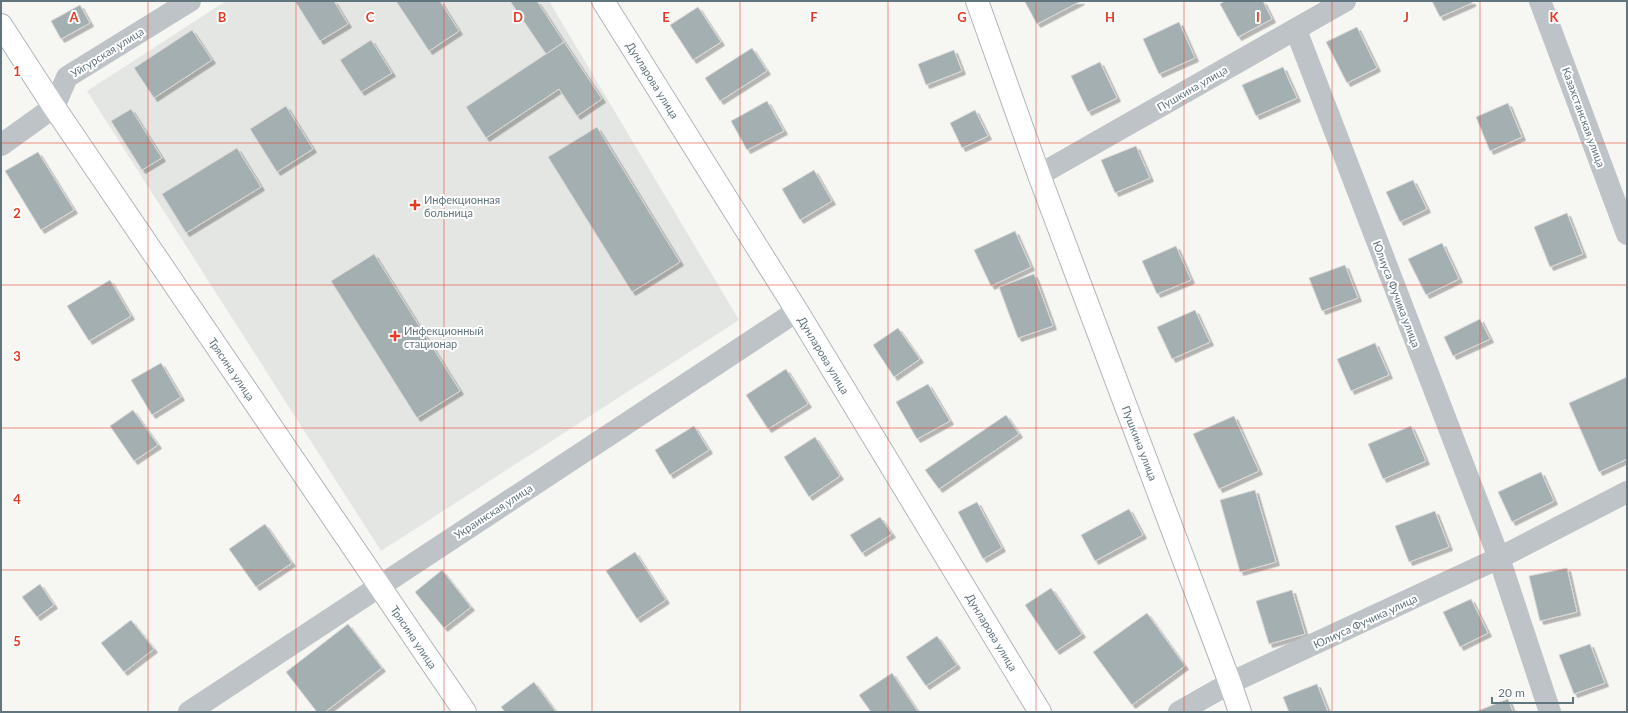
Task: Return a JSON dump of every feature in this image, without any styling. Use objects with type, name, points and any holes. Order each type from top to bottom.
[{"type":"main road","name":"Дунларова улица","points":[[604,1],[796,310],[1040,712]]},
{"type":"main road","name":"Пушкина улица","points":[[977,1],[1040,175],[1240,712]]},
{"type":"main road","name":"Трясина улица","points":[[1,25],[54,107],[465,712]]},
{"type":"street","name":"Уйгурская улица","points":[[54,107],[67,77],[190,1]]},
{"type":"street","name":"Пушкина улица","points":[[1040,175],[1345,1]]},
{"type":"street","name":"Казахстанская улица","points":[[1540,1],[1627,234]]},
{"type":"street","name":"Юлиуса Фучика улица","points":[[1296,30],[1499,558],[1550,712]]},
{"type":"street","points":[[1,145],[54,107]]},
{"type":"street","name":"Украинская улица","points":[[189,712],[796,310]]},
{"type":"street","name":"Юлиуса Фучика улица","points":[[1179,712],[1230,683],[1499,558],[1627,492]]},
{"type":"shaded area","name":"Инфекционная больница","points":[[226,1],[549,1],[739,320],[381,551],[87,91]]},
{"type":"building","points":[[295,1],[334,1],[348,24],[320,41]]},
{"type":"building","points":[[396,1],[440,1],[459,31],[429,51]]},
{"type":"building","points":[[510,1],[537,1],[564,42],[546,54]]},
{"type":"building","points":[[1081,1],[1037,24],[1025,2]]},
{"type":"building","points":[[1225,1],[1263,1],[1272,19],[1238,37],[1220,4]]},
{"type":"building","points":[[1432,1],[1472,1],[1472,3],[1440,17]]},
{"type":"building","points":[[80,5],[90,23],[61,39],[51,21]]},
{"type":"building","points":[[698,7],[721,42],[693,60],[670,25]]},
{"type":"building","points":[[1179,22],[1195,58],[1159,74],[1143,39]]},
{"type":"building","points":[[1357,27],[1377,68],[1347,83],[1326,42]]},
{"type":"building","points":[[192,30],[212,60],[154,98],[134,68]]},
{"type":"building","points":[[371,40],[392,73],[361,92],[340,60]]},
{"type":"building","points":[[564,42],[602,99],[577,116],[559,89],[486,138],[466,107]]},
{"type":"building","points":[[752,48],[767,71],[720,101],[705,78]]},
{"type":"building","points":[[954,50],[962,71],[926,85],[918,64]]},
{"type":"building","points":[[1100,62],[1117,98],[1088,112],[1071,76]]},
{"type":"building","points":[[1283,67],[1297,98],[1256,116],[1242,85]]},
{"type":"building","points":[[767,101],[784,131],[747,150],[731,121]]},
{"type":"building","points":[[1508,103],[1522,137],[1490,151],[1476,117]]},
{"type":"building","points":[[286,106],[313,149],[277,172],[250,129]]},
{"type":"building","points":[[131,109],[162,158],[142,170],[111,121]]},
{"type":"building","points":[[975,110],[988,136],[962,148],[950,123]]},
{"type":"building","points":[[597,127],[680,262],[632,292],[548,157]]},
{"type":"building","points":[[1136,146],[1150,178],[1115,193],[1101,160]]},
{"type":"building","points":[[237,148],[261,187],[186,233],[162,194]]},
{"type":"building","points":[[38,152],[74,210],[41,230],[5,171]]},
{"type":"building","points":[[814,170],[832,201],[800,220],[782,189]]},
{"type":"building","points":[[1413,180],[1427,209],[1400,222],[1386,192]]},
{"type":"building","points":[[1567,213],[1583,254],[1550,267],[1534,227]]},
{"type":"building","points":[[1015,231],[1031,267],[991,286],[974,250]]},
{"type":"building","points":[[1442,243],[1459,279],[1426,295],[1408,259]]},
{"type":"building","points":[[1176,246],[1191,280],[1157,294],[1142,261]]},
{"type":"building","name":"Инфекционный стационар","points":[[374,254],[460,391],[417,418],[331,281]]},
{"type":"building","points":[[1345,265],[1358,298],[1322,311],[1309,278]]},
{"type":"building","points":[[1034,274],[1053,326],[1018,338],[999,287]]},
{"type":"building","points":[[110,280],[131,316],[89,341],[67,306]]},
{"type":"building","points":[[1195,310],[1210,342],[1172,359],[1157,327]]},
{"type":"building","points":[[1480,319],[1490,339],[1453,356],[1444,337]]},
{"type":"building","points":[[898,328],[920,359],[894,377],[873,345]]},
{"type":"building","points":[[1375,343],[1389,375],[1351,391],[1337,359]]},
{"type":"building","points":[[161,363],[181,397],[152,415],[131,380]]},
{"type":"building","points":[[786,369],[808,404],[768,429],[746,395]]},
{"type":"building","points":[[1627,377],[1627,459],[1599,472],[1569,403]]},
{"type":"building","points":[[928,384],[950,421],[917,439],[896,402]]},
{"type":"building","points":[[133,410],[158,445],[134,461],[110,426]]},
{"type":"building","points":[[1006,415],[1019,434],[939,489],[925,470]]},
{"type":"building","points":[[1234,416],[1259,471],[1219,489],[1193,434]]},
{"type":"building","points":[[694,426],[709,450],[670,475],[655,450]]},
{"type":"building","points":[[1411,426],[1426,461],[1383,479],[1368,444]]},
{"type":"building","points":[[815,437],[840,476],[809,497],[784,457]]},
{"type":"building","points":[[1541,472],[1554,501],[1512,522],[1498,492]]},
{"type":"building","points":[[1255,490],[1276,562],[1240,572],[1220,500]]},
{"type":"building","points":[[977,502],[1002,548],[983,559],[958,512]]},
{"type":"building","points":[[1129,509],[1143,535],[1095,561],[1081,535]]},
{"type":"building","points":[[1435,511],[1449,547],[1409,562],[1395,526]]},
{"type":"building","points":[[880,517],[892,534],[862,553],[850,535]]},
{"type":"building","points":[[265,524],[292,563],[256,587],[229,549]]},
{"type":"building","points":[[635,552],[666,600],[637,619],[606,571]]},
{"type":"building","points":[[1567,568],[1577,612],[1540,621],[1529,576]]},
{"type":"building","points":[[442,570],[471,607],[444,628],[415,592]]},
{"type":"building","points":[[40,584],[54,605],[37,617],[22,597]]},
{"type":"building","points":[[1051,588],[1082,634],[1056,651],[1025,605]]},
{"type":"building","points":[[1292,590],[1305,634],[1269,644],[1256,601]]},
{"type":"building","points":[[1471,599],[1488,633],[1460,647],[1443,612]]},
{"type":"building","points":[[1147,613],[1185,666],[1132,705],[1093,652]]},
{"type":"building","points":[[131,620],[154,649],[124,672],[101,643]]},
{"type":"building","points":[[348,624],[382,668],[325,712],[317,712],[286,672]]},
{"type":"building","points":[[937,636],[957,665],[926,686],[906,657]]},
{"type":"building","points":[[1590,644],[1605,683],[1574,694],[1559,655]]},
{"type":"building","points":[[892,673],[918,712],[871,712],[859,695]]},
{"type":"building","points":[[534,682],[556,712],[505,712],[501,707]]},
{"type":"building","points":[[1317,684],[1328,712],[1289,712],[1283,697]]},
{"type":"building","points":[[1508,699],[1513,712],[1475,712]]},
{"type":"place","name":"Инфекционная больница","points":[[415,205]]},
{"type":"place","name":"Инфекционный стационар","points":[[395,336]]}]
